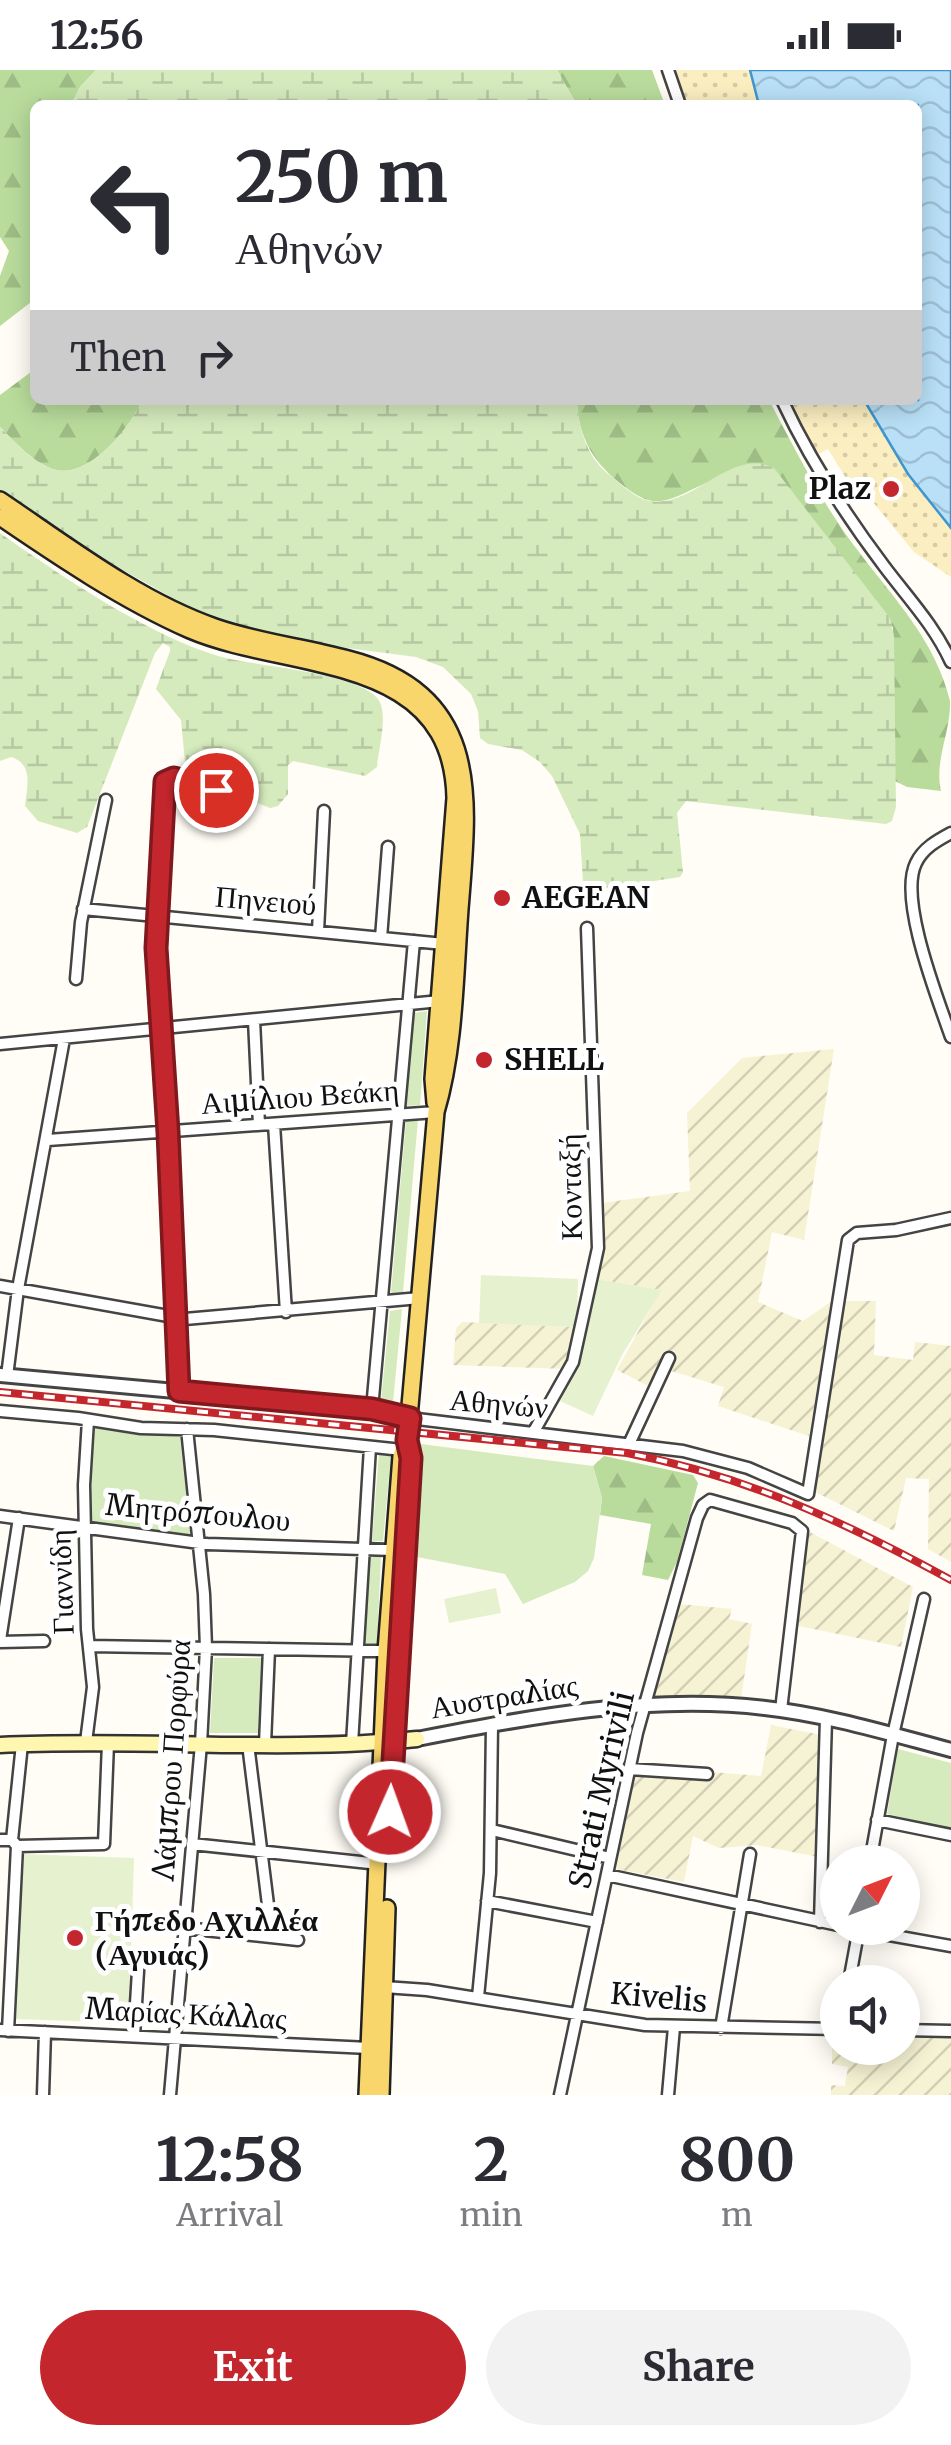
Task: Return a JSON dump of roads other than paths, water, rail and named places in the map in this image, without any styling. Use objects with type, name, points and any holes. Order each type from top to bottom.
[{"type":"main road","points":[[0,500],[94,562],[185,614],[227,631],[373,666],[405,682],[440,713],[461,756],[467,803],[449,1050],[436,1112],[386,1652],[381,2095]]},
{"type":"main road","points":[[0,517],[118,592],[186,628],[238,646],[370,678],[400,692],[420,709],[443,742],[454,782],[453,846],[433,1079],[436,1112]]},
{"type":"main road","points":[[368,2095],[387,1742],[411,1458],[405,1445]]},
{"type":"main road","name":"Αυστραλίας","points":[[0,1746],[86,1742],[352,1744],[417,1739]]},
{"type":"street","points":[[668,70],[678,100]]},
{"type":"street","points":[[785,405],[823,480],[920,610],[951,662]]},
{"type":"street","points":[[179,1391],[156,916],[165,782],[174,778],[216,790]]},
{"type":"street","points":[[76,979],[84,909],[106,800]]},
{"type":"street","points":[[318,932],[324,811]]},
{"type":"street","points":[[951,832],[922,854],[913,870],[912,886],[924,958],[951,1037]]},
{"type":"street","points":[[381,938],[388,846]]},
{"type":"street","name":"Πηνειού","points":[[84,909],[444,944]]},
{"type":"street","name":"Κονταξή","points":[[533,1432],[572,1362],[598,1248],[587,928]]},
{"type":"street","points":[[372,1409],[414,941]]},
{"type":"street","points":[[0,1044],[440,1001]]},
{"type":"street","points":[[254,1020],[259,1125]]},
{"type":"street","points":[[4,1376],[64,1038]]},
{"type":"street","name":"Αιμίλιου Βεάκη","points":[[48,1140],[436,1112]]},
{"type":"street","points":[[274,1124],[286,1312]]},
{"type":"street","name":"Αθηνών","points":[[4,1376],[372,1409],[410,1418],[630,1442],[723,1460],[808,1494],[848,1240],[858,1232],[896,1230],[951,1218]]},
{"type":"street","points":[[0,1286],[174,1318],[286,1312],[420,1298]]},
{"type":"street","points":[[630,1442],[669,1358]]},
{"type":"street","points":[[0,1413],[142,1428],[370,1446],[405,1445]]},
{"type":"street","name":"Γιαννίδη","points":[[86,1742],[93,1686],[85,1528],[88,1420]]},
{"type":"street","name":"Λάμπρου Πορφύρα","points":[[170,2095],[206,1648],[186,1429]]},
{"type":"street","points":[[352,1744],[370,1446]]},
{"type":"street","name":"Strati Myrivili","points":[[560,2095],[629,1769],[692,1535],[708,1500],[792,1523],[802,1530],[781,1710]]},
{"type":"street","name":"Μητρόπουλου","points":[[0,1516],[199,1543],[393,1550]]},
{"type":"street","points":[[20,1518],[0,1641],[44,1640]]},
{"type":"street","points":[[873,1845],[924,1598]]},
{"type":"street","points":[[89,1646],[386,1652]]},
{"type":"street","points":[[265,1744],[269,1650]]},
{"type":"street","name":"Αυστραλίας","points":[[417,1739],[492,1725],[646,1706],[740,1706],[826,1719],[951,1750]]},
{"type":"street","points":[[822,1845],[826,1719]]},
{"type":"street","points":[[478,1997],[492,1830],[492,1725]]},
{"type":"street","points":[[10,1842],[104,1844],[108,1743]]},
{"type":"street","points":[[4,2030],[14,1900],[10,1842],[22,1744]]},
{"type":"street","points":[[248,1744],[272,1938]]},
{"type":"street","points":[[629,1769],[707,1774]]},
{"type":"street","points":[[877,1820],[951,1835]]},
{"type":"street","points":[[492,1830],[610,1858]]},
{"type":"street","points":[[192,1844],[379,1864]]},
{"type":"street","points":[[721,2028],[750,1854]]},
{"type":"street","points":[[607,1876],[820,1922]]},
{"type":"street","points":[[0,1905],[14,1900]]},
{"type":"street","points":[[487,1901],[598,1922]]},
{"type":"street","points":[[185,1928],[298,1940]]},
{"type":"street","points":[[920,1940],[951,1946]]},
{"type":"street","points":[[134,2036],[139,1955]]},
{"type":"street","name":"Kivelis","points":[[384,1987],[674,2027],[820,2029]]},
{"type":"street","points":[[668,2095],[674,2027]]},
{"type":"street","name":"Μαρίας Κάλλας","points":[[4,2030],[369,2048]]},
{"type":"street","points":[[920,2030],[951,2031]]},
{"type":"street","points":[[43,2095],[45,2032]]},
{"type":"water","points":[[750,70],[951,70],[951,528],[908,474],[867,405],[922,405],[922,100],[758,100]]},
{"type":"railway","points":[[0,1392],[627,1453],[713,1474],[794,1503],[951,1580]]},
{"type":"place","name":"Plaz","points":[[891,489]]},
{"type":"place","name":"AEGEAN","points":[[502,898]]},
{"type":"place","name":"SHELL","points":[[484,1060]]},
{"type":"place","name":"Γήπεδο Αχιλλέα (Αγυιάς)","points":[[75,1938]]}]
